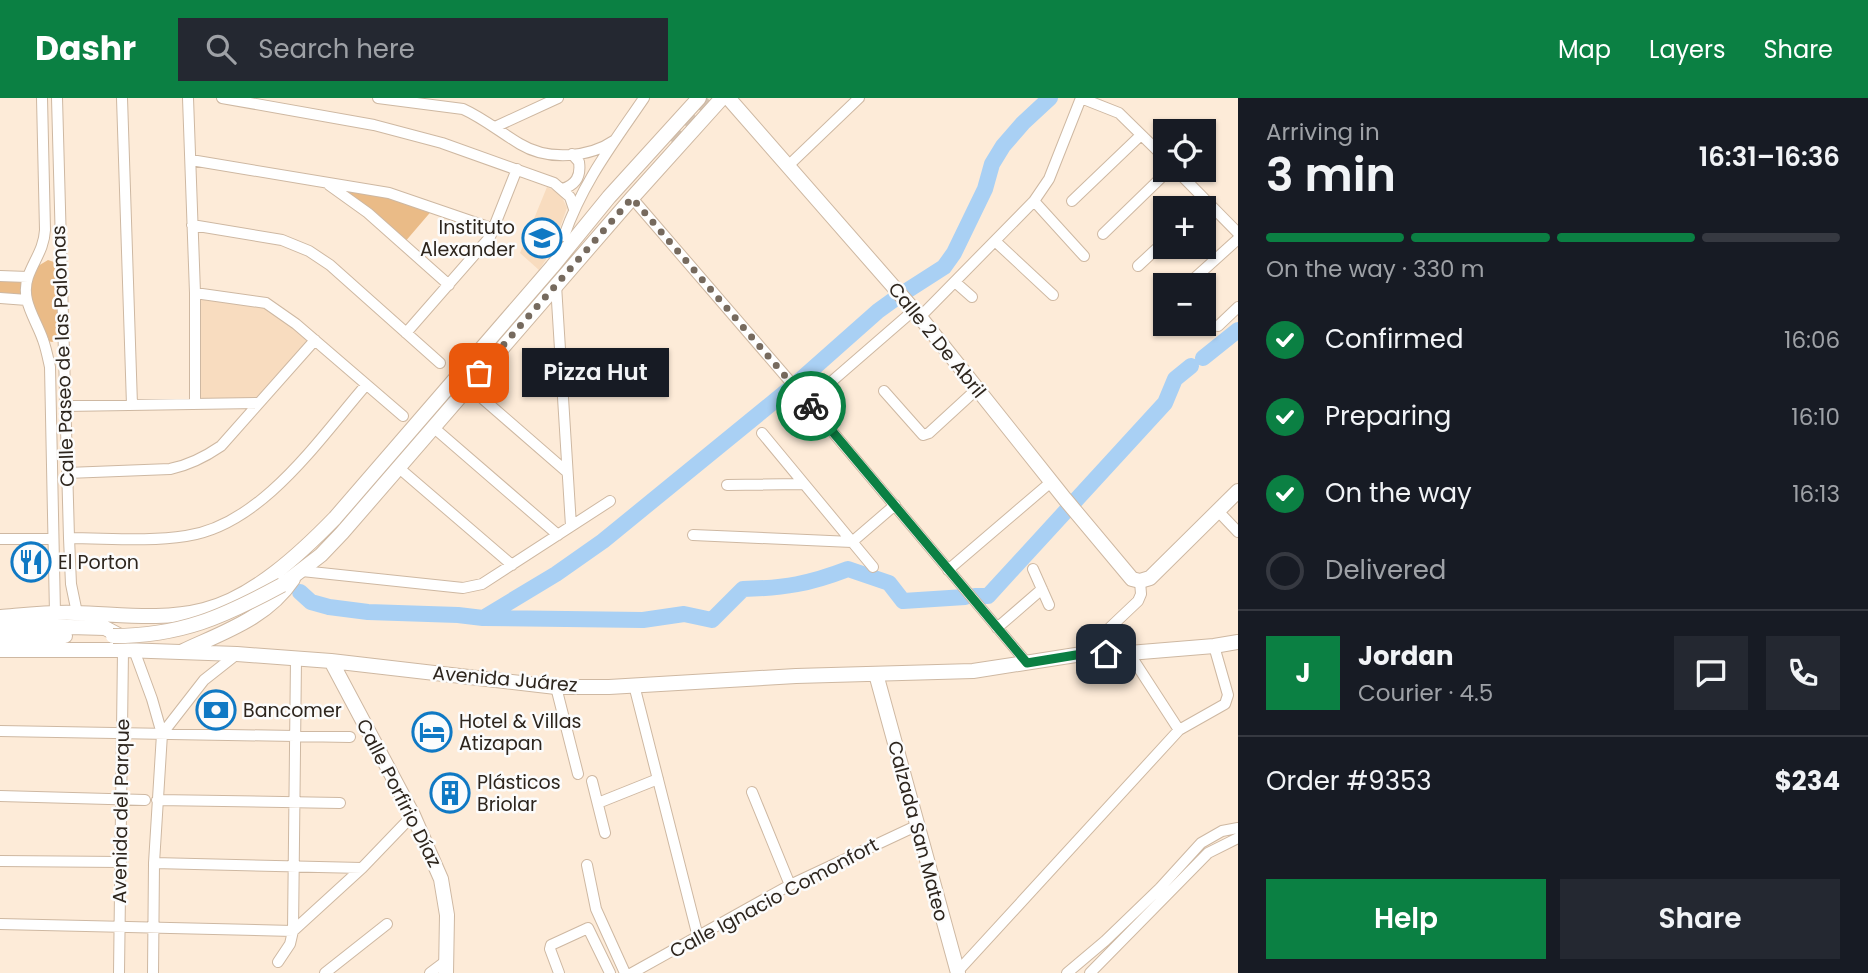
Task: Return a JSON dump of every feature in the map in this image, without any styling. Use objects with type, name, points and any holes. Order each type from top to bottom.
[{"type":"main road","points":[[0,617],[77,613],[168,617],[206,610],[270,577],[312,542],[552,267],[609,197],[699,98]]},
{"type":"main road","points":[[179,653],[258,616],[274,603],[299,574],[342,533],[632,198],[726,101]]},
{"type":"main road","name":"Calle 2 De Abril","points":[[726,101],[777,143],[788,164],[917,314],[1125,572],[1140,581]]},
{"type":"main road","points":[[609,197],[670,140]]},
{"type":"main road","points":[[1140,581],[1150,578],[1238,491]]},
{"type":"main road","points":[[0,637],[144,636],[177,631],[240,608],[299,574]]},
{"type":"main road","points":[[206,610],[200,624],[205,633],[214,637]]},
{"type":"main road","points":[[0,625],[105,628],[124,638],[128,650]]},
{"type":"main road","name":"Avenida Juárez","points":[[0,650],[128,650],[237,654],[331,661],[556,687],[883,678],[973,671],[1082,654],[1129,653],[1238,642]]},
{"type":"main road","name":"Calle Porfirio Díaz","points":[[331,661],[434,861],[446,898],[446,967]]},
{"type":"main road","name":"Calzada San Mateo","points":[[883,678],[916,826],[958,972]]},
{"type":"street","name":"Calle Paseo de las Palomas","points":[[42,98],[45,230],[44,241],[30,273],[27,300],[43,340],[50,367],[55,613]]},
{"type":"street","name":"Calle Paseo de las Palomas","points":[[57,98],[66,473],[71,583],[77,613]]},
{"type":"street","points":[[122,98],[132,405]]},
{"type":"street","points":[[188,98],[195,293],[195,404]]},
{"type":"street","points":[[222,98],[374,125],[442,143],[542,177],[570,197],[573,209]]},
{"type":"street","points":[[378,98],[463,109],[533,149],[572,155],[603,148],[615,140]]},
{"type":"street","points":[[495,127],[558,98]]},
{"type":"street","points":[[564,236],[573,209],[590,176],[644,98]]},
{"type":"street","points":[[788,164],[859,98]]},
{"type":"street","points":[[831,382],[954,282],[1034,201],[1049,180],[1081,98],[1115,111],[1153,147]]},
{"type":"street","points":[[1072,201],[1141,135]]},
{"type":"street","points":[[562,189],[575,182],[579,176],[579,162],[572,155]]},
{"type":"street","points":[[191,160],[389,193],[495,229]]},
{"type":"street","points":[[406,333],[484,246],[495,229],[517,169]]},
{"type":"street","points":[[1103,234],[1157,182]]},
{"type":"street","points":[[1186,182],[1197,196]]},
{"type":"street","points":[[327,184],[378,221],[449,285]]},
{"type":"street","points":[[632,198],[1027,663]]},
{"type":"street","points":[[1034,201],[1084,256]]},
{"type":"street","points":[[1216,215],[1238,233]]},
{"type":"street","points":[[192,225],[282,240],[309,251],[330,265],[440,363]]},
{"type":"street","points":[[1200,273],[1238,239]]},
{"type":"street","points":[[995,241],[1053,295]]},
{"type":"street","points":[[1138,266],[1153,252]]},
{"type":"street","points":[[0,276],[30,273],[48,260],[60,264]]},
{"type":"street","points":[[954,282],[972,297]]},
{"type":"street","points":[[556,285],[571,526]]},
{"type":"street","points":[[195,293],[266,303],[283,313],[403,416]]},
{"type":"street","points":[[0,298],[27,300]]},
{"type":"street","points":[[1218,326],[1238,307]]},
{"type":"street","points":[[43,340],[57,341],[63,334]]},
{"type":"street","points":[[66,473],[162,470],[186,466],[221,446],[315,340]]},
{"type":"street","points":[[69,538],[186,536],[209,530],[239,516],[288,475],[366,384]]},
{"type":"street","points":[[468,386],[567,472]]},
{"type":"street","points":[[884,391],[923,435],[929,433],[977,389]]},
{"type":"street","points":[[65,406],[258,403]]},
{"type":"street","points":[[433,427],[558,535]]},
{"type":"street","points":[[762,433],[873,567]]},
{"type":"street","points":[[399,468],[512,565]]},
{"type":"street","points":[[947,570],[1051,482]]},
{"type":"street","points":[[727,485],[804,484]]},
{"type":"street","points":[[299,574],[463,588],[482,584],[610,501]]},
{"type":"street","points":[[693,535],[852,542],[895,505]]},
{"type":"street","points":[[1218,511],[1238,532]]},
{"type":"street","points":[[0,538],[54,539]]},
{"type":"street","points":[[1033,569],[1049,606]]},
{"type":"street","points":[[1082,654],[1139,601],[1140,581]]},
{"type":"street","points":[[54,585],[64,591],[71,583]]},
{"type":"street","points":[[998,628],[1042,589]]},
{"type":"street","points":[[958,972],[1179,730],[1228,700],[1214,646]]},
{"type":"street","points":[[128,650],[155,706],[162,734],[151,800],[154,863],[153,973]]},
{"type":"street","name":"Avenida del Parque","points":[[118,973],[123,732],[128,650]]},
{"type":"street","points":[[1129,653],[1179,730]]},
{"type":"street","points":[[162,734],[204,680],[237,654]]},
{"type":"street","points":[[278,962],[290,944],[293,931],[296,659]]},
{"type":"street","points":[[634,685],[698,937]]},
{"type":"street","points":[[556,687],[578,774]]},
{"type":"street","points":[[0,731],[350,737]]},
{"type":"street","points":[[598,803],[658,779]]},
{"type":"street","points":[[592,781],[605,833]]},
{"type":"street","points":[[751,792],[790,886]]},
{"type":"street","points":[[0,796],[340,803]]},
{"type":"street","points":[[0,924],[293,931],[362,868],[413,816]]},
{"type":"street","name":"Calle Ignacio Comonfort","points":[[632,973],[790,886],[916,826]]},
{"type":"street","points":[[1067,973],[1160,888],[1201,843],[1222,831],[1238,828]]},
{"type":"street","points":[[1085,972],[1114,951],[1208,853],[1238,838]]},
{"type":"street","points":[[0,861],[121,862]]},
{"type":"street","points":[[154,863],[362,868]]},
{"type":"street","points":[[587,865],[596,909],[625,973]]},
{"type":"street","points":[[325,973],[387,924]]},
{"type":"street","points":[[559,973],[551,945],[588,928],[610,973]]},
{"type":"street","points":[[1085,972],[1097,958],[1105,941]]},
{"type":"street","points":[[1097,958],[1114,951]]},
{"type":"street","points":[[430,973],[446,967]]},
{"type":"shaded area","points":[[327,184],[434,208],[404,243]]},
{"type":"shaded area","name":"Instituto Alexander","points":[[547,187],[560,193],[567,208],[551,252],[539,270],[520,253]]},
{"type":"shaded area","points":[[48,260],[60,264],[60,339],[52,342],[43,340],[26,300],[0,298],[0,276],[28,277],[33,269]]},
{"type":"shaded area","points":[[195,293],[266,303],[315,340],[258,403],[195,404]]},
{"type":"waterway","points":[[905,292],[944,267],[954,253],[985,189],[992,164],[1003,146],[1050,98]]},
{"type":"waterway","points":[[799,381],[896,298]]},
{"type":"waterway","points":[[1203,358],[1238,330]]},
{"type":"waterway","points":[[975,596],[988,596],[1165,403],[1175,379],[1191,366]]},
{"type":"waterway","points":[[300,592],[311,602],[329,607],[368,612],[483,618],[556,574],[603,541],[788,390]]},
{"type":"waterway","points":[[484,618],[643,620],[684,614],[712,620],[743,589],[797,584],[848,569],[889,583],[903,601],[965,597]]},
{"type":"tunnel","points":[[670,140],[711,98]]},
{"type":"way so far","points":[[479,373],[632,198],[811,406]]},
{"type":"place","name":"Instituto Alexander","points":[[542,238]]},
{"type":"place","name":"Pizza Hut","points":[[479,373]]},
{"type":"place","name":"El Porton","points":[[31,562]]},
{"type":"place","name":"Bancomer","points":[[216,710]]},
{"type":"place","name":"Hotel & Villas Atizapan","points":[[432,732]]},
{"type":"place","name":"Plásticos Briolar","points":[[450,793]]},
{"type":"route","points":[[811,406],[1027,663],[1082,654],[1106,654]]}]
